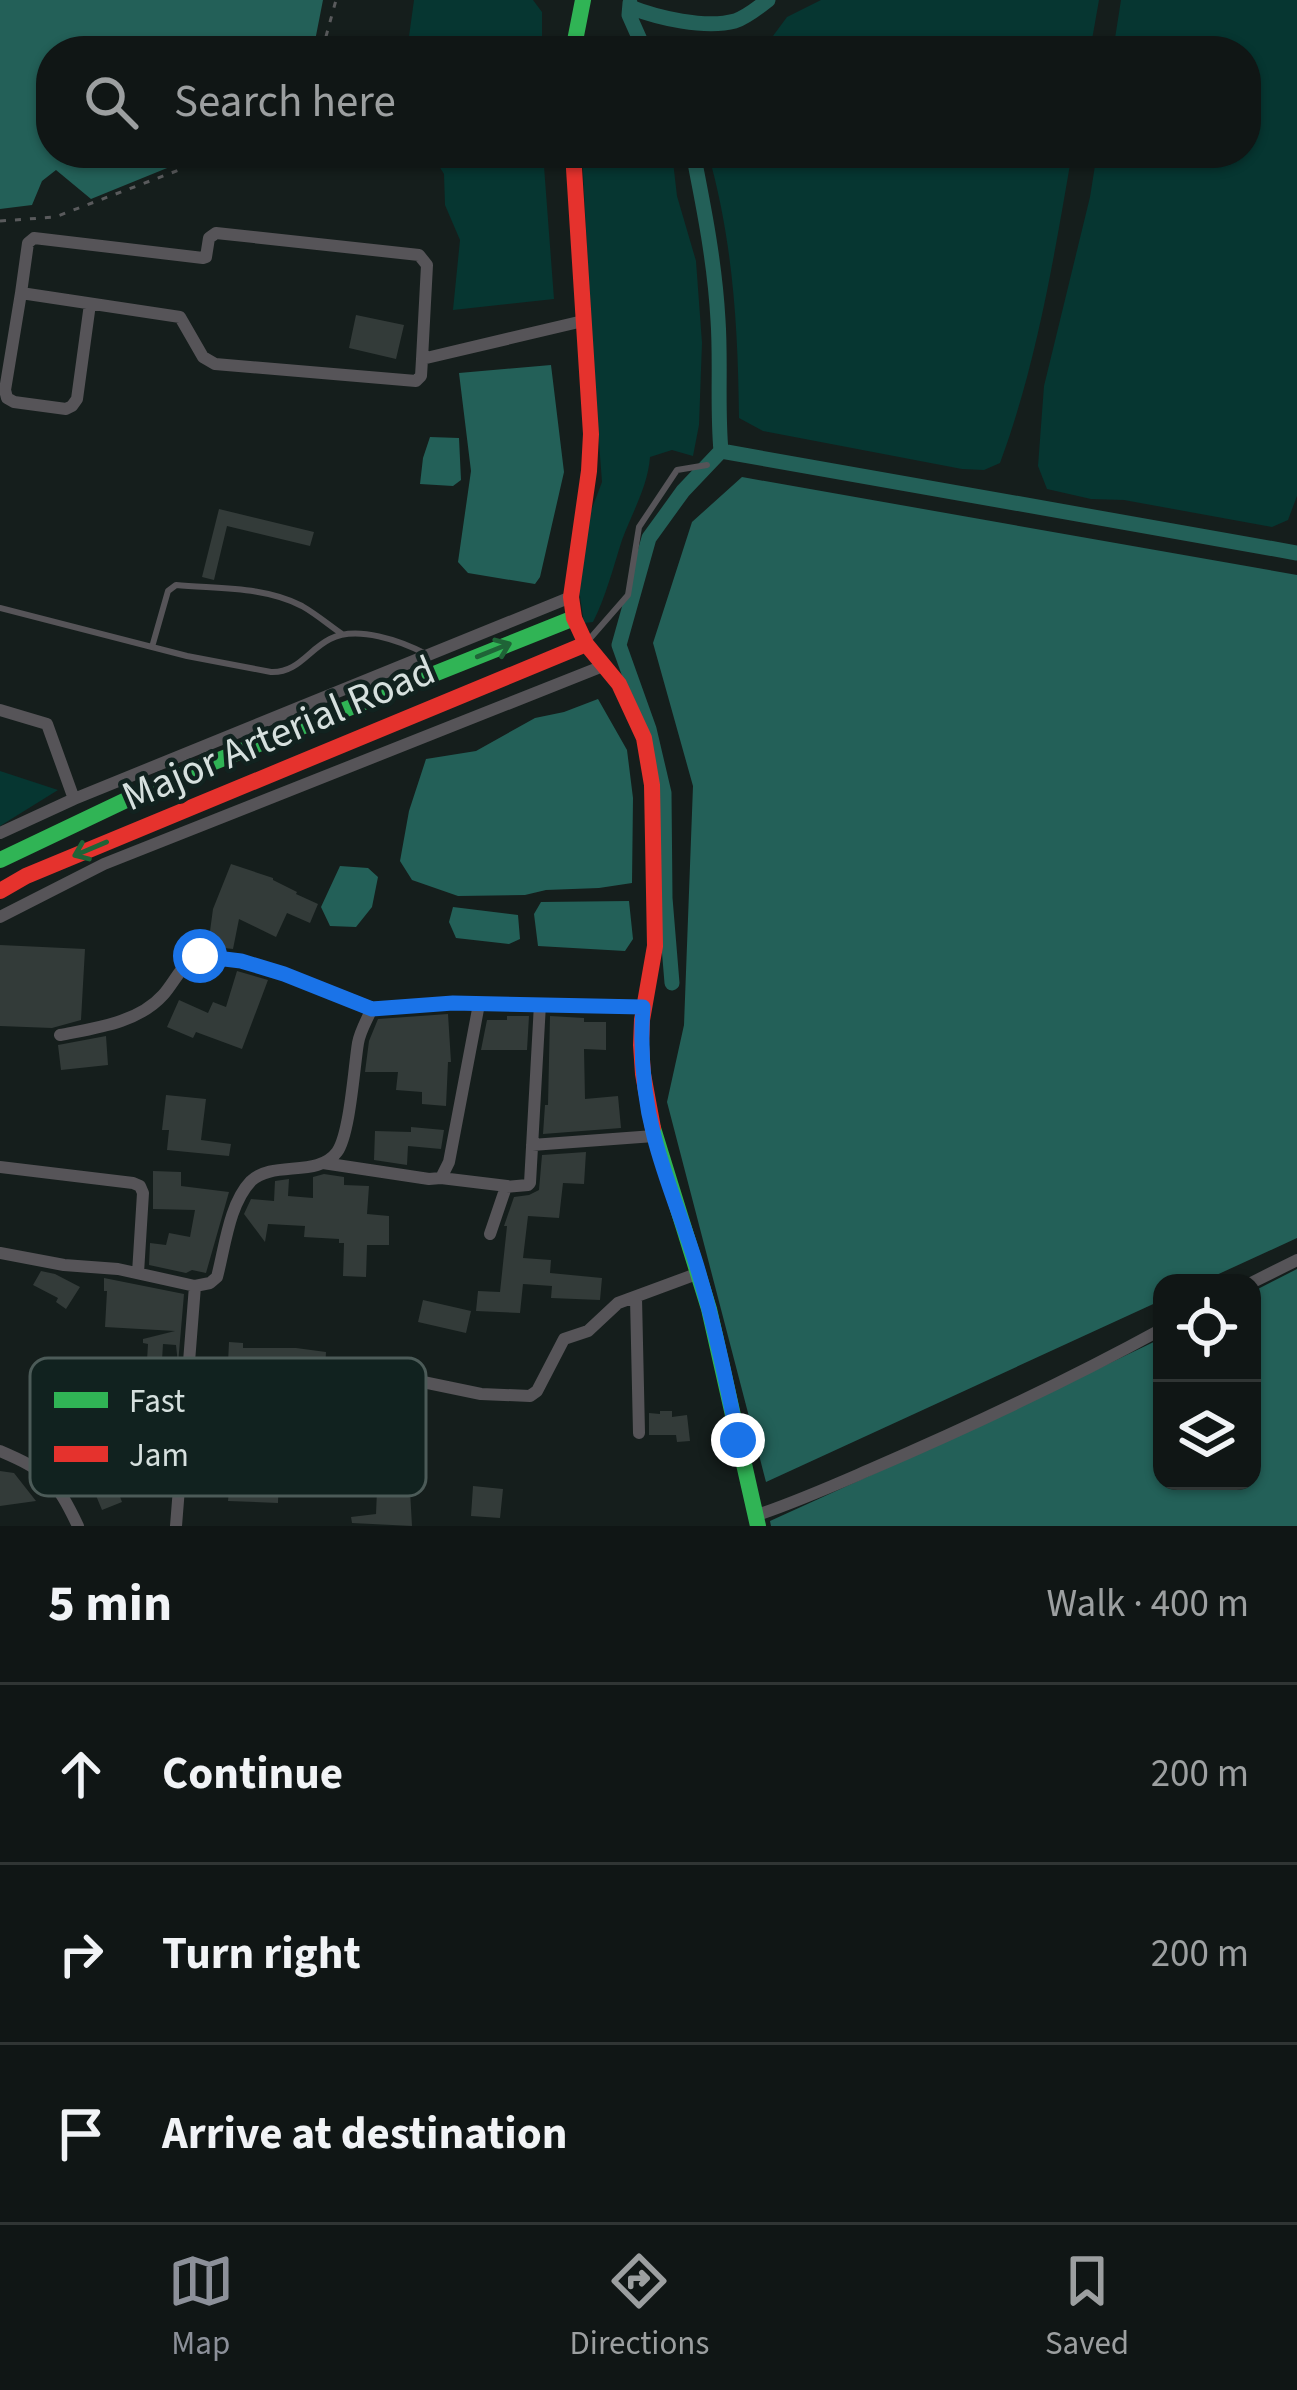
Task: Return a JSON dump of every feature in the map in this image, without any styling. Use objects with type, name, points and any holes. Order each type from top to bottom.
[{"type":"street","points":[[576,36],[583,0]]},
{"type":"street","points":[[574,168],[591,434],[571,597],[586,644],[619,684],[638,722],[652,785],[655,946],[643,1007],[644,1081],[654,1136],[699,1274],[758,1521],[1041,1392],[1153,1334]]},
{"type":"street","points":[[21,293],[180,317],[203,357],[214,364],[416,381],[421,376],[427,265],[419,255],[216,233],[209,238],[203,258],[34,238],[28,243],[5,390],[8,398],[66,409],[72,406],[77,399],[90,304]]},
{"type":"street","points":[[422,359],[583,321]]},
{"type":"street","points":[[0,833],[571,597]]},
{"type":"street","name":"Major Arterial Road","points":[[0,860],[164,782],[574,618]]},
{"type":"street","name":"Major Arterial Road","points":[[0,891],[26,876],[586,644]]},
{"type":"street","points":[[0,917],[104,864],[603,666]]},
{"type":"street","points":[[0,710],[47,724],[74,799]]},
{"type":"street","points":[[60,1035],[116,1023],[154,1004],[190,961],[200,956],[241,961],[284,974],[372,1009],[453,1003],[643,1007]]},
{"type":"street","points":[[442,1178],[479,1004]]},
{"type":"street","points":[[0,1253],[195,1286],[218,1277],[236,1208],[248,1184],[261,1174],[323,1163],[429,1179],[528,1185],[540,1004]]},
{"type":"street","points":[[323,1163],[338,1151],[359,1036],[372,1009]]},
{"type":"street","points":[[532,1145],[654,1136]]},
{"type":"street","points":[[0,1168],[140,1186],[138,1273]]},
{"type":"street","points":[[490,1234],[507,1186]]},
{"type":"street","points":[[1261,1278],[1297,1260]]},
{"type":"street","points":[[426,1383],[481,1394],[530,1396],[564,1339],[588,1331],[614,1305],[699,1274]]},
{"type":"street","points":[[190,1358],[195,1286]]},
{"type":"street","points":[[636,1298],[639,1433]]},
{"type":"street","points":[[0,1450],[30,1464]]},
{"type":"street","points":[[61,1496],[78,1526]]},
{"type":"street","points":[[176,1526],[179,1496]]},
{"type":"lane","points":[[586,644],[628,596],[639,527],[677,470],[707,465]]},
{"type":"lane","points":[[152,647],[167,591],[176,585],[262,592],[302,607],[342,634]]},
{"type":"lane","points":[[0,608],[187,656],[282,673],[342,634],[386,637],[426,654]]},
{"type":"path","points":[[326,36],[336,0]]},
{"type":"path","points":[[0,221],[55,217],[182,168]]},
{"type":"shaded area","points":[[0,0],[323,0],[316,36],[36,36],[36,168],[167,168],[91,199],[56,170],[42,181],[32,205],[0,209]]},
{"type":"shaded area","points":[[414,0],[533,0],[542,12],[542,36],[409,36]]},
{"type":"shaded area","points":[[821,0],[1099,0],[1093,36],[773,36],[787,17]]},
{"type":"shaded area","points":[[1121,0],[1297,0],[1297,496],[1288,520],[1272,527],[1047,489],[1038,466],[1044,386],[1095,168],[1261,168],[1261,36],[1115,36]]},
{"type":"shaded area","points":[[440,168],[544,168],[554,299],[453,310],[460,240],[445,205]]},
{"type":"shaded area","points":[[583,168],[674,168],[696,261],[702,343],[693,456],[672,450],[650,457],[602,602],[593,622],[584,623],[578,583],[588,519],[602,482]]},
{"type":"shaded area","points":[[711,168],[1069,168],[1034,348],[1000,463],[984,470],[962,469],[763,431],[739,418],[732,284]]},
{"type":"shaded area","points":[[551,365],[564,472],[540,577],[535,584],[468,573],[458,562],[471,471],[459,373]]},
{"type":"shaded area","points":[[430,437],[459,438],[461,480],[453,486],[420,484]]},
{"type":"shaded area","points":[[742,477],[1297,575],[1297,1238],[1219,1274],[1153,1274],[1153,1304],[766,1482],[667,1102],[684,1025],[693,786],[653,643],[692,522]]},
{"type":"shaded area","points":[[598,699],[627,750],[633,798],[632,883],[525,895],[458,896],[412,880],[400,861],[409,811],[426,759],[476,751],[535,718]]},
{"type":"shaded area","points":[[0,771],[58,790],[0,826]]},
{"type":"shaded area","points":[[340,866],[368,868],[378,877],[372,907],[356,927],[330,926],[321,907]]},
{"type":"shaded area","points":[[629,901],[633,939],[625,951],[538,946],[534,914],[541,902]]},
{"type":"shaded area","points":[[453,907],[518,915],[520,939],[509,944],[456,938],[449,922]]},
{"type":"shaded area","points":[[1297,1269],[1297,1526],[771,1526],[770,1521],[1153,1342],[1153,1490],[1261,1490],[1261,1287]]},
{"type":"building","points":[[356,315],[404,325],[396,359],[349,348]]},
{"type":"building","points":[[219,509],[314,532],[310,546],[227,526],[214,580],[202,577]]},
{"type":"building","points":[[231,864],[273,878],[318,904],[310,923],[287,913],[276,937],[239,919],[233,949],[208,946],[213,909]]},
{"type":"building","points":[[0,945],[85,949],[81,1020],[52,1028],[0,1026]]},
{"type":"building","points":[[237,971],[268,980],[242,1049],[167,1027],[179,1000],[208,1013],[213,1002],[226,1007]]},
{"type":"building","points":[[448,1014],[451,1062],[446,1106],[422,1104],[422,1092],[396,1090],[398,1072],[365,1072],[378,1019]]},
{"type":"building","points":[[507,1016],[529,1016],[527,1050],[481,1050],[487,1020],[507,1020]]},
{"type":"building","points":[[550,1016],[606,1022],[606,1050],[584,1049],[585,1099],[618,1096],[621,1128],[543,1134]]},
{"type":"building","points":[[106,1036],[108,1065],[61,1070],[58,1045]]},
{"type":"building","points":[[166,1095],[206,1099],[201,1140],[231,1144],[229,1156],[167,1150],[169,1130],[162,1130]]},
{"type":"building","points":[[411,1127],[444,1130],[441,1149],[408,1146],[407,1165],[374,1160],[375,1131],[411,1132]]},
{"type":"building","points":[[586,1152],[584,1184],[563,1183],[559,1218],[528,1216],[523,1258],[551,1260],[550,1273],[602,1278],[600,1300],[551,1298],[552,1286],[523,1284],[520,1313],[476,1311],[478,1291],[500,1292],[504,1226],[514,1197],[539,1190],[542,1155]]},
{"type":"building","points":[[153,1171],[181,1172],[181,1186],[229,1192],[206,1273],[149,1265],[150,1243],[166,1245],[169,1233],[190,1237],[195,1210],[153,1209]]},
{"type":"building","points":[[313,1177],[344,1177],[344,1185],[369,1186],[367,1214],[389,1216],[389,1245],[367,1245],[366,1277],[343,1276],[344,1243],[339,1239],[304,1237],[305,1226],[268,1224],[265,1242],[244,1214],[251,1199],[274,1201],[275,1181],[289,1179],[288,1196],[313,1198]]},
{"type":"building","points":[[41,1271],[80,1287],[66,1309],[56,1302],[58,1298],[33,1285]]},
{"type":"building","points":[[104,1278],[184,1294],[179,1358],[176,1345],[163,1344],[162,1358],[147,1358],[148,1344],[143,1343],[143,1339],[175,1331],[105,1327]]},
{"type":"building","points":[[423,1300],[471,1311],[466,1333],[418,1322]]},
{"type":"building","points":[[229,1342],[243,1343],[243,1348],[326,1352],[326,1358],[228,1358]]},
{"type":"building","points":[[672,1411],[672,1417],[687,1415],[690,1441],[677,1442],[676,1435],[649,1435],[649,1413]]},
{"type":"building","points":[[0,1471],[14,1473],[36,1501],[0,1506]]},
{"type":"building","points":[[473,1486],[503,1489],[500,1518],[471,1516]]},
{"type":"building","points":[[96,1496],[120,1496],[122,1502],[102,1510]]},
{"type":"building","points":[[228,1496],[278,1496],[278,1503],[228,1501]]},
{"type":"building","points":[[377,1496],[410,1496],[412,1526],[352,1523],[351,1517],[376,1514]]},
{"type":"waterway","points":[[630,7],[710,24],[735,21],[768,0]]},
{"type":"waterway","points":[[630,3],[629,15],[638,36]]},
{"type":"waterway","points":[[696,168],[717,299],[721,451],[1297,553]]},
{"type":"waterway","points":[[672,983],[664,793],[649,729],[619,645],[649,538],[683,491],[721,451]]},
{"type":"traffic: fast","points":[[576,36],[583,0]]},
{"type":"traffic: fast","points":[[0,860],[164,782],[574,618]]},
{"type":"traffic: fast","points":[[653,1128],[709,1309],[758,1526]]},
{"type":"traffic: jam","points":[[574,168],[591,434],[571,597],[586,644],[619,684],[644,738],[652,785],[655,946],[641,1045],[653,1128]]},
{"type":"traffic: jam","points":[[0,891],[26,876],[586,644]]},
{"type":"route","points":[[200,956],[241,961],[284,974],[372,1009],[453,1003],[643,1007],[644,1081],[654,1136],[716,1334],[738,1440]]}]
